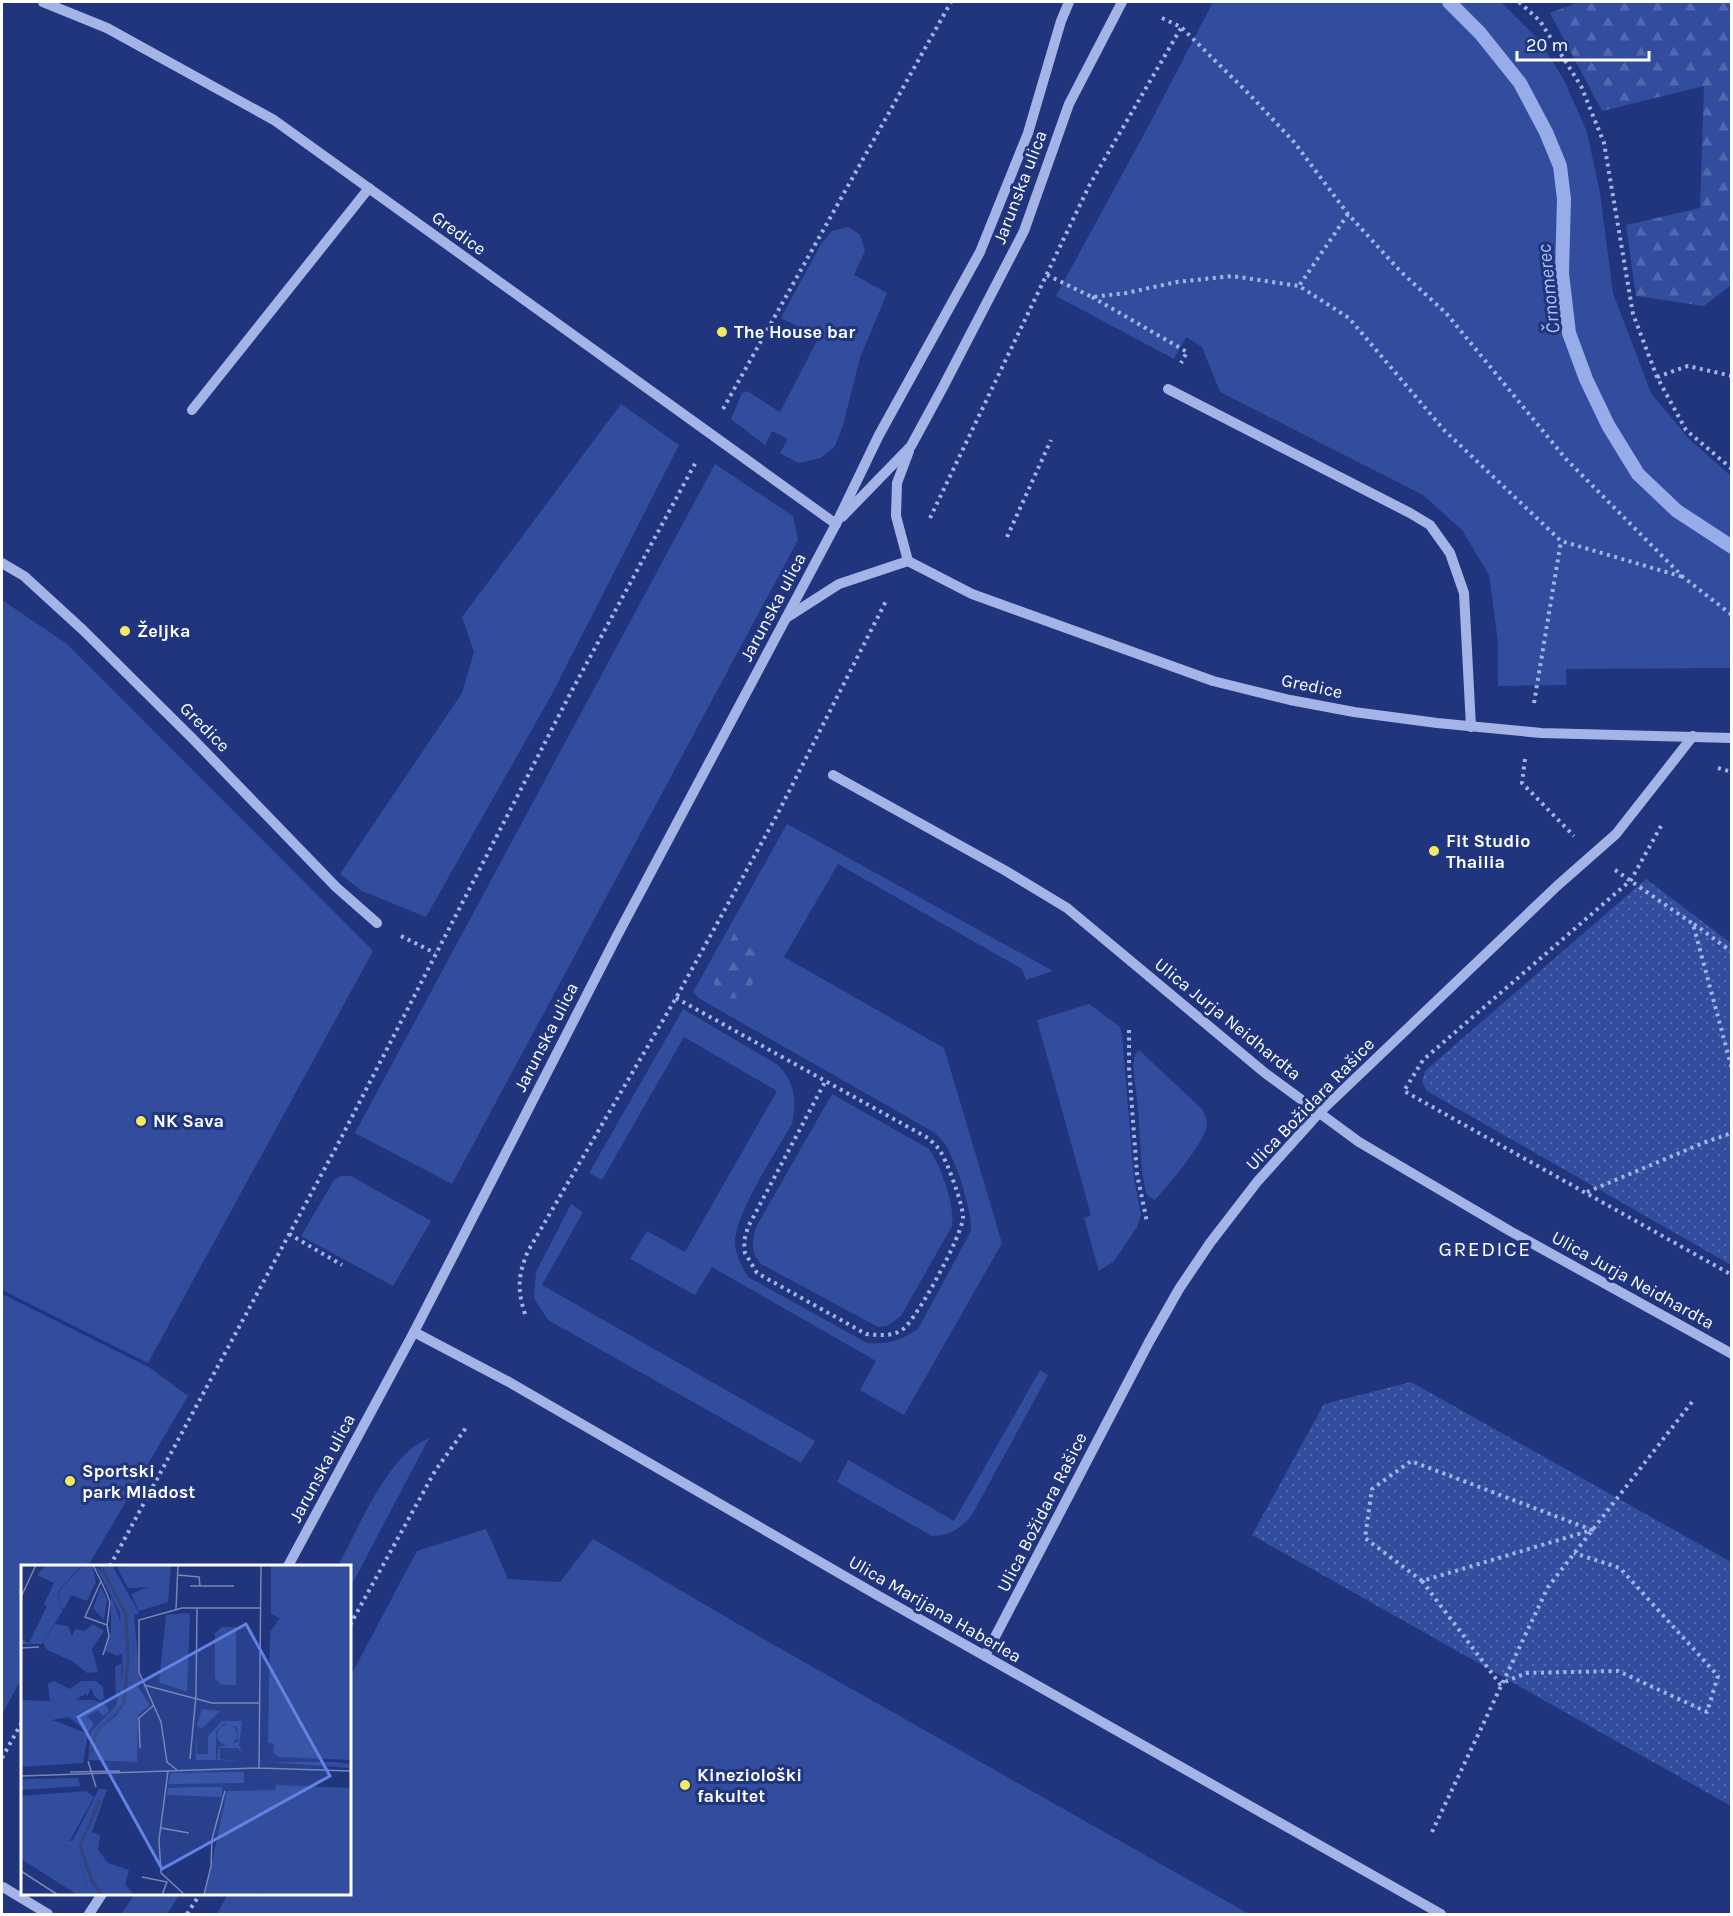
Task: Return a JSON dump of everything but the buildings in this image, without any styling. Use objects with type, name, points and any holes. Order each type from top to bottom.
[{"type":"street","name":"Gredice","points":[[43,2],[107,28],[274,120],[836,524]]},
{"type":"street","name":"Jarunska ulica","points":[[289,1565],[414,1332],[613,944],[836,524],[879,435],[980,252],[1028,133],[1061,21],[1069,2]]},
{"type":"street","name":"Jarunska ulica","points":[[836,524],[911,446],[1024,231],[1069,104],[1122,2]]},
{"type":"street","points":[[192,410],[369,188]]},
{"type":"street","points":[[1168,389],[1430,525],[1450,553],[1464,593],[1471,727]]},
{"type":"street","points":[[785,618],[839,584],[908,561],[896,516],[896,494],[897,483],[911,446]]},
{"type":"street","name":"Gredice","points":[[908,561],[972,594],[1214,681],[1290,700],[1354,712],[1471,727],[1541,733],[1731,738]]},
{"type":"street","name":"Gredice","points":[[2,563],[24,576],[83,630],[193,738],[336,887],[377,922]]},
{"type":"street","name":"Ulica Božidara Rašice","points":[[985,1656],[1149,1342],[1179,1289],[1210,1243],[1257,1182],[1319,1113],[1557,886],[1616,834],[1693,736]]},
{"type":"street","name":"Ulica Jurja Neidhardta","points":[[833,775],[1006,871],[1067,909],[1265,1073],[1359,1142],[1510,1231],[1731,1354]]},
{"type":"street","name":"Ulica Marijana Haberlea","points":[[414,1332],[509,1382],[985,1656],[1441,1914]]},
{"type":"street","points":[[3,1887],[48,1914]]},
{"type":"street","points":[[89,1914],[101,1895]]},
{"type":"path","points":[[722,412],[951,2]]},
{"type":"path","points":[[1519,2],[1540,21],[1581,86],[1604,143],[1632,314],[1657,377],[1686,430],[1731,469]]},
{"type":"path","points":[[1162,18],[1181,27],[1294,142],[1348,214],[1400,271],[1446,313],[1566,459],[1683,577],[1731,615]]},
{"type":"path","points":[[930,518],[1090,184],[1181,27]]},
{"type":"path","points":[[1299,286],[1348,214]]},
{"type":"path","points":[[1047,275],[1092,297],[1186,352],[1168,389]]},
{"type":"path","points":[[1092,297],[1126,293],[1177,282],[1232,276],[1299,286],[1350,318],[1444,430],[1561,541],[1683,577]]},
{"type":"path","points":[[1657,377],[1688,366],[1731,376]]},
{"type":"path","points":[[1007,537],[1051,440]]},
{"type":"path","points":[[111,1565],[289,1234],[570,694],[696,460]]},
{"type":"path","points":[[1533,707],[1561,541]]},
{"type":"path","points":[[525,1314],[519,1293],[528,1251],[676,998],[806,760],[891,592]]},
{"type":"path","points":[[1526,753],[1522,783],[1578,841]]},
{"type":"path","points":[[1709,765],[1731,772]]},
{"type":"path","points":[[1664,821],[1631,880],[1423,1060],[1404,1091],[1731,1275]]},
{"type":"path","points":[[1612,869],[1631,880],[1731,952]]},
{"type":"path","points":[[377,922],[435,953]]},
{"type":"path","points":[[1693,924],[1731,1070]]},
{"type":"path","points":[[676,998],[928,1138],[939,1148],[948,1165],[963,1216],[960,1231],[916,1314],[902,1330],[884,1336],[866,1334],[757,1273],[745,1253],[744,1241],[748,1227],[825,1082]]},
{"type":"path","points":[[1129,1030],[1129,1068],[1137,1174],[1148,1222]]},
{"type":"path","points":[[1587,1192],[1731,1133]]},
{"type":"path","points":[[289,1234],[342,1265]]},
{"type":"path","points":[[1432,1832],[1500,1684],[1548,1587],[1692,1402]]},
{"type":"path","points":[[351,1623],[435,1471],[468,1425]]},
{"type":"path","points":[[1500,1684],[1422,1581],[1365,1538],[1372,1489],[1411,1461],[1592,1530]]},
{"type":"path","points":[[1422,1581],[1592,1530]]},
{"type":"path","points":[[1500,1684],[1526,1673],[1618,1671],[1707,1712],[1718,1676],[1620,1568],[1574,1553]]},
{"type":"path","points":[[2,1758],[21,1724]]},
{"type":"path","points":[[187,1914],[199,1895]]},
{"type":"green space","points":[[1213,2],[1440,2],[1474,36],[1516,87],[1554,167],[1558,200],[1556,272],[1562,334],[1603,428],[1634,478],[1674,516],[1731,553],[1731,668],[1566,669],[1566,685],[1498,686],[1498,642],[1489,575],[1462,530],[1423,495],[1220,392],[1202,347],[1186,337],[1174,359],[1056,296]]},
{"type":"green space","points":[[1458,2],[1501,2],[1540,41],[1564,80],[1587,132],[1600,193],[1613,293],[1651,393],[1689,439],[1731,476],[1731,540],[1682,507],[1644,471],[1614,422],[1591,374],[1575,331],[1569,274],[1569,200],[1566,166],[1552,128],[1525,79],[1484,27]]},
{"type":"green space","points":[[1579,2],[1731,2],[1731,285],[1704,306],[1636,296],[1626,225],[1700,208],[1704,86],[1602,111],[1550,13]]},
{"type":"green space","points":[[849,227],[860,235],[865,251],[854,275],[887,293],[860,358],[843,425],[835,446],[821,458],[798,463],[780,453],[788,439],[772,431],[765,445],[731,419],[742,393],[747,391],[780,412],[819,337],[781,318],[821,244],[832,231]]},
{"type":"green space","points":[[621,404],[679,445],[552,694],[426,917],[362,891],[340,874],[462,693],[474,652],[462,617]]},
{"type":"green space","points":[[715,464],[793,516],[798,540],[452,1184],[355,1133]]},
{"type":"green space","name":"NK Sava","points":[[2,600],[67,644],[373,951],[148,1363],[2,1290]]},
{"type":"green space","points":[[787,824],[1053,971],[1026,980],[1022,969],[838,864],[784,957],[944,1048],[1002,1243],[904,1415],[860,1390],[876,1361],[712,1267],[695,1295],[630,1259],[647,1231],[685,1252],[777,1091],[684,1037],[602,1180],[589,1173],[683,1009],[778,1065],[788,1078],[793,1092],[792,1124],[749,1199],[737,1229],[736,1251],[748,1277],[867,1343],[894,1341],[918,1329],[971,1231],[966,1197],[957,1169],[946,1146],[939,1136],[930,1130],[700,999],[693,992]]},
{"type":"green space","points":[[1646,879],[1731,943],[1731,1265],[1427,1091],[1422,1082],[1425,1071]]},
{"type":"green space","points":[[744,930],[756,948],[758,969],[747,995],[732,999],[715,991],[713,974],[734,933]]},
{"type":"green space","points":[[1089,1004],[1120,1027],[1122,1034],[1134,1178],[1141,1215],[1137,1227],[1114,1261],[1099,1271],[1084,1218],[1091,1215],[1037,1020]]},
{"type":"green space","points":[[1139,1050],[1203,1110],[1207,1122],[1205,1132],[1194,1152],[1155,1200],[1146,1193],[1142,1171],[1133,1066],[1135,1055]]},
{"type":"green space","points":[[832,1094],[929,1149],[942,1175],[949,1197],[952,1226],[901,1316],[887,1326],[878,1327],[761,1264],[754,1251],[756,1227]]},
{"type":"green space","points":[[341,1176],[351,1176],[431,1221],[393,1286],[301,1236],[334,1180]]},
{"type":"green space","points":[[571,1204],[583,1212],[542,1285],[815,1441],[801,1463],[548,1320],[534,1298],[536,1272]]},
{"type":"green space","name":"Sportski park Mladost","points":[[2,1294],[150,1368],[188,1396],[89,1565],[21,1565],[21,1680],[2,1714]]},
{"type":"green space","points":[[1040,1370],[1048,1375],[972,1515],[954,1531],[932,1536],[837,1482],[848,1460],[954,1521]]},
{"type":"green space","points":[[1411,1382],[1731,1562],[1731,1806],[1252,1535],[1324,1404]]},
{"type":"green space","points":[[429,1438],[351,1586],[351,1565],[339,1565],[380,1487],[401,1459],[414,1447]]},
{"type":"green space","name":"Kineziološki fakultet","points":[[486,1529],[508,1579],[560,1582],[593,1539],[767,1641],[1249,1914],[217,1914],[227,1895],[351,1895],[351,1675],[417,1551]]},
{"type":"green space","points":[[134,1895],[179,1895],[167,1914],[121,1914]]},
{"type":"waterway","name":"Črnomerec","points":[[1449,2],[1480,33],[1520,83],[1546,132],[1560,166],[1564,199],[1562,273],[1569,333],[1586,379],[1608,425],[1638,474],[1677,511],[1732,547]]},
{"type":"place","name":"The House bar","points":[[722,332]]},
{"type":"place","name":"Željka","points":[[125,631]]},
{"type":"place","name":"Fit Studio Thailia","points":[[1434,851]]},
{"type":"place","name":"NK Sava","points":[[141,1121]]},
{"type":"place","name":"Sportski park Mladost","points":[[70,1481]]},
{"type":"place","name":"Kineziološki fakultet","points":[[685,1785]]},
{"type":"district","name":"GREDICE","points":[[1485,1249]]}]
